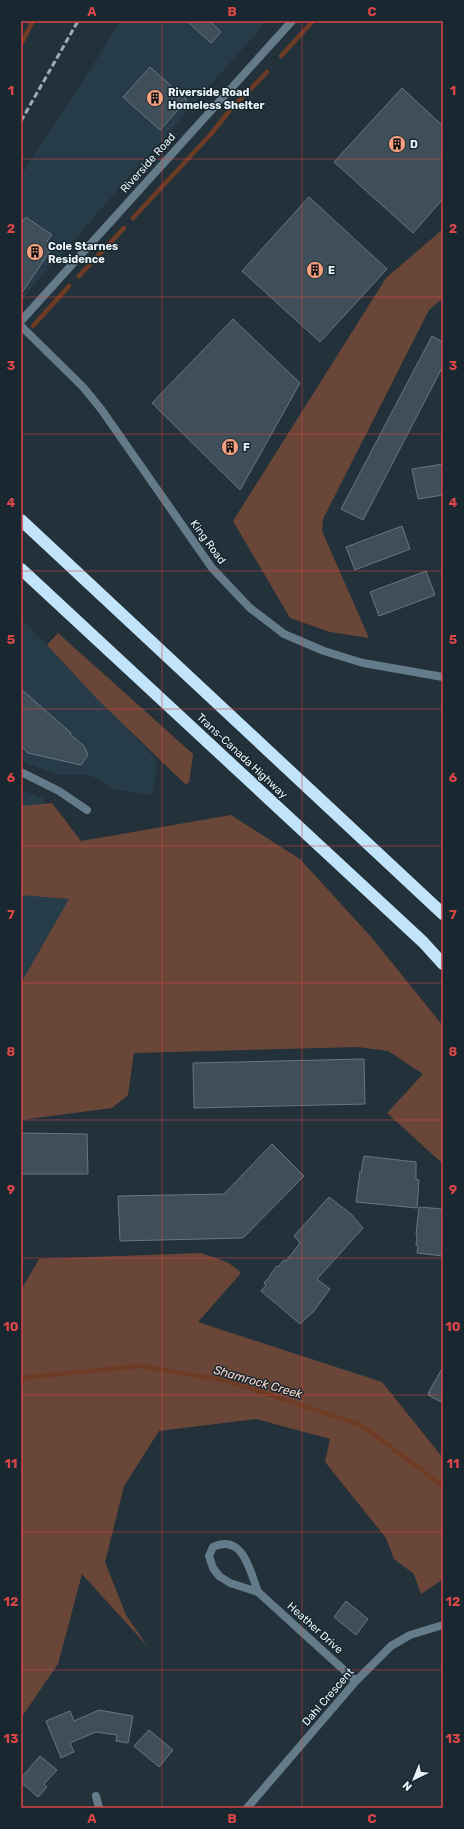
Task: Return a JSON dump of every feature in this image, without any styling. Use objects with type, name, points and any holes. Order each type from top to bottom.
[{"type":"highway","name":"Trans-Canada Highway","points":[[21,520],[443,914]]},
{"type":"highway","name":"Trans-Canada Highway","points":[[21,569],[423,942],[443,964]]},
{"type":"street","name":"Riverside Road","points":[[21,321],[292,21]]},
{"type":"street","name":"King Road","points":[[21,326],[83,387],[101,409],[212,568],[250,608],[284,634],[324,651],[363,663],[443,677]]},
{"type":"street","points":[[21,772],[59,791],[87,810]]},
{"type":"street","name":"Heather Drive","points":[[258,1592],[241,1551],[229,1543],[222,1543],[213,1547],[209,1556],[213,1568],[219,1576],[230,1583],[258,1592],[356,1681]]},
{"type":"street","name":"Dahl Crescent","points":[[247,1808],[356,1681],[392,1646],[410,1635],[443,1625]]},
{"type":"street","points":[[96,1796],[99,1808]]},
{"type":"shaded area","points":[[121,21],[267,21],[21,300],[21,176]]},
{"type":"shaded area","points":[[443,229],[443,298],[429,310],[323,519],[322,531],[369,638],[330,632],[290,618],[233,521],[386,278]]},
{"type":"shaded area","points":[[21,619],[157,760],[153,795],[112,789],[102,780],[87,775],[57,775],[26,763],[21,758]]},
{"type":"shaded area","points":[[58,633],[193,754],[189,783],[185,784],[98,700],[47,645]]},
{"type":"shaded area","points":[[21,790],[43,798],[70,899],[21,983]]},
{"type":"shaded area","points":[[52,803],[81,841],[231,815],[300,859],[372,938],[443,1026],[443,1164],[387,1113],[423,1074],[388,1051],[358,1047],[134,1053],[128,1095],[112,1108],[21,1120],[21,983],[69,899],[21,895],[21,806]]},
{"type":"shaded area","points":[[200,1253],[217,1258],[237,1269],[241,1273],[198,1322],[382,1382],[443,1458],[442,1580],[421,1594],[414,1574],[394,1559],[386,1538],[325,1462],[330,1439],[256,1419],[159,1431],[124,1486],[105,1562],[126,1615],[148,1647],[82,1574],[58,1664],[21,1718],[21,1290],[39,1259]]},
{"type":"building","points":[[187,21],[210,21],[221,32],[211,43]]},
{"type":"building","name":"Riverside Road Homeless Shelter","points":[[150,67],[187,100],[160,130],[123,97]]},
{"type":"building","name":"D","points":[[402,88],[443,126],[443,199],[413,233],[334,162]]},
{"type":"building","name":"E","points":[[309,197],[387,269],[320,342],[242,271]]},
{"type":"building","name":"Cole Starnes Residence","points":[[26,217],[52,235],[47,241],[54,245],[21,294],[21,224]]},
{"type":"building","name":"F","points":[[233,319],[300,383],[240,490],[152,403]]},
{"type":"building","points":[[432,336],[443,342],[443,366],[363,520],[341,509]]},
{"type":"building","points":[[443,464],[443,495],[418,499],[412,469]]},
{"type":"building","points":[[402,526],[410,549],[355,570],[346,547]]},
{"type":"building","points":[[426,571],[435,595],[379,616],[370,592]]},
{"type":"building","points":[[21,689],[84,746],[88,755],[81,765],[28,753],[21,746]]},
{"type":"building","points":[[364,1059],[365,1104],[194,1108],[193,1063]]},
{"type":"building","points":[[21,1133],[87,1134],[88,1174],[21,1174]]},
{"type":"building","points":[[272,1144],[304,1176],[243,1238],[120,1241],[118,1196],[224,1194]]},
{"type":"building","points":[[364,1156],[416,1162],[416,1179],[419,1180],[417,1208],[356,1202]]},
{"type":"building","points":[[329,1197],[351,1214],[363,1228],[317,1279],[330,1289],[314,1311],[300,1324],[261,1291],[266,1285],[264,1283],[277,1266],[278,1267],[284,1260],[286,1261],[300,1243],[294,1236]]},
{"type":"building","points":[[419,1207],[443,1209],[443,1256],[417,1253],[418,1246],[416,1245],[416,1234]]},
{"type":"building","points":[[443,1367],[443,1403],[428,1395],[430,1393],[428,1393]]},
{"type":"building","points":[[346,1601],[368,1619],[356,1635],[334,1617]]},
{"type":"building","points":[[99,1710],[133,1716],[128,1743],[116,1741],[117,1735],[96,1732],[70,1743],[74,1752],[61,1758],[46,1721],[70,1711],[74,1721]]},
{"type":"building","points":[[149,1730],[173,1750],[159,1767],[134,1746]]},
{"type":"building","points":[[40,1756],[57,1770],[44,1784],[47,1787],[38,1797],[21,1782],[21,1778]]},
{"type":"waterway","points":[[21,44],[33,21]]},
{"type":"waterway","points":[[281,56],[313,21]]},
{"type":"waterway","points":[[133,218],[211,134],[230,110],[267,72]]},
{"type":"waterway","points":[[79,276],[124,228]]},
{"type":"waterway","points":[[33,326],[69,286]]},
{"type":"waterway","name":"Shamrock Creek","points":[[21,1378],[140,1366],[227,1381],[361,1425],[443,1486]]},
{"type":"railway","points":[[21,121],[78,21]]},
{"type":"place","name":"Riverside Road Homeless Shelter","points":[[155,98]]},
{"type":"place","name":"D","points":[[397,144]]},
{"type":"place","name":"Cole Starnes Residence","points":[[35,252]]},
{"type":"place","name":"E","points":[[315,270]]},
{"type":"place","name":"F","points":[[230,447]]}]
